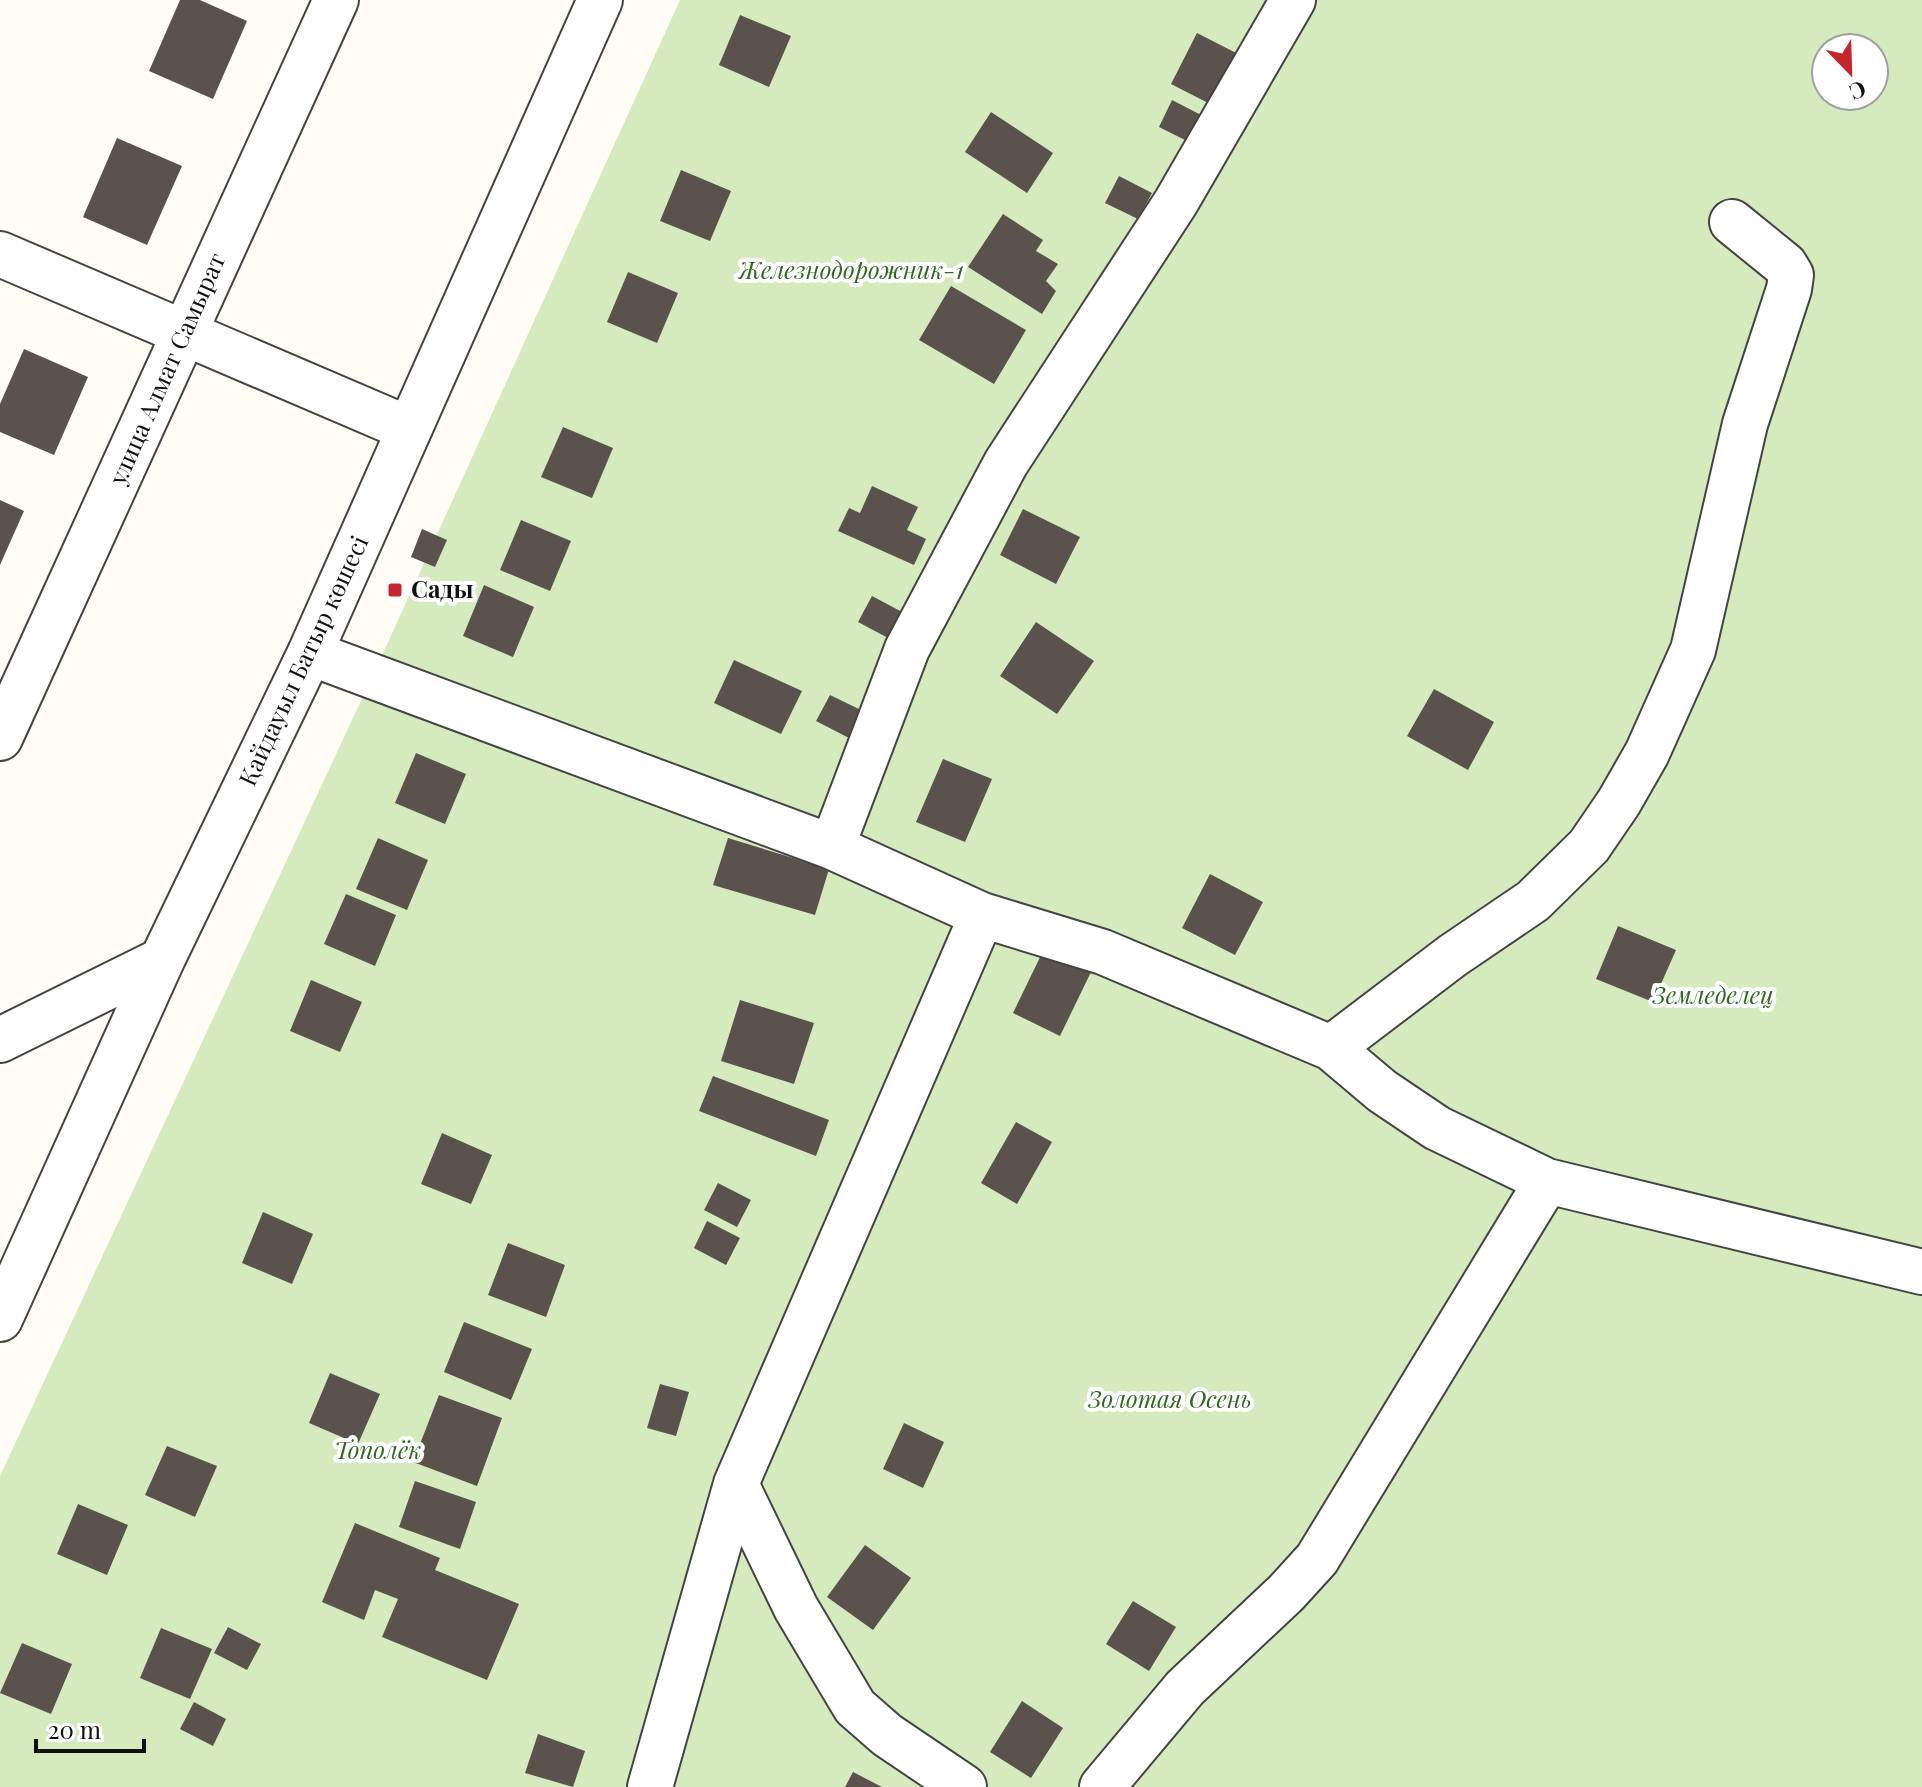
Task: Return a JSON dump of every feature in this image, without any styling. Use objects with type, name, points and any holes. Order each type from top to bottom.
[{"type":"street","name":"улица Алмат Самырат","points":[[0,738],[336,0]]},
{"type":"street","name":"Қайдауыл Батыр көшесі","points":[[0,1319],[162,960],[310,653],[600,0]]},
{"type":"street","points":[[832,847],[907,649],[1006,463],[1176,202],[1293,0]]},
{"type":"street","points":[[1331,1048],[1452,956],[1533,901],[1589,846],[1647,753],[1693,650],[1745,424],[1789,289],[1791,275],[1785,265],[1732,222]]},
{"type":"street","points":[[0,254],[409,429]]},
{"type":"street","points":[[310,653],[832,847],[982,915],[1103,952],[1331,1048],[1382,1091],[1437,1128],[1547,1181],[1922,1272]]},
{"type":"street","points":[[650,1787],[736,1484],[982,915]]},
{"type":"street","points":[[0,1040],[162,960]]},
{"type":"street","points":[[1102,1787],[1185,1688],[1286,1593],[1317,1559],[1547,1181]]},
{"type":"street","points":[[736,1484],[796,1608],[855,1707],[887,1735],[964,1787]]},
{"type":"green space","points":[[680,0],[1922,0],[1922,1787],[0,1787],[0,1476],[379,662]]},
{"type":"building","points":[[180,0],[200,0],[247,21],[213,99],[149,71]]},
{"type":"building","points":[[740,15],[791,36],[769,87],[719,65]]},
{"type":"building","points":[[1197,33],[1244,57],[1218,108],[1171,84]]},
{"type":"building","points":[[1172,100],[1205,117],[1191,143],[1159,127]]},
{"type":"building","points":[[991,112],[1053,153],[1027,193],[965,152]]},
{"type":"building","points":[[117,138],[182,166],[147,245],[83,217]]},
{"type":"building","points":[[681,170],[731,191],[710,241],[660,221]]},
{"type":"building","points":[[1119,176],[1152,193],[1138,219],[1105,203]]},
{"type":"building","points":[[1003,214],[1043,240],[1036,251],[1058,264],[1046,281],[1056,291],[1042,314],[968,267]]},
{"type":"building","points":[[628,272],[678,293],[657,343],[607,322]]},
{"type":"building","points":[[951,286],[1026,330],[994,384],[919,340]]},
{"type":"building","points":[[24,349],[88,377],[54,455],[0,432],[0,404]]},
{"type":"building","points":[[563,427],[613,448],[592,498],[541,477]]},
{"type":"building","points":[[872,486],[918,507],[907,530],[926,539],[914,565],[838,531],[849,508],[860,513]]},
{"type":"building","points":[[0,500],[24,511],[0,565]]},
{"type":"building","points":[[1023,509],[1080,537],[1056,584],[1000,555]]},
{"type":"building","points":[[521,520],[571,541],[550,591],[500,570]]},
{"type":"building","points":[[422,529],[447,540],[435,567],[411,557]]},
{"type":"building","points":[[484,585],[534,607],[513,657],[463,636]]},
{"type":"building","points":[[872,596],[904,613],[890,639],[858,622]]},
{"type":"building","points":[[1036,622],[1094,661],[1057,714],[1000,676]]},
{"type":"building","points":[[734,660],[802,691],[781,734],[714,703]]},
{"type":"building","points":[[1434,689],[1494,722],[1468,770],[1407,736]]},
{"type":"building","points":[[830,695],[863,711],[849,738],[816,721]]},
{"type":"building","points":[[416,753],[466,774],[445,824],[395,803]]},
{"type":"building","points":[[943,759],[992,779],[965,842],[916,822]]},
{"type":"building","points":[[378,838],[428,860],[407,910],[356,889]]},
{"type":"building","points":[[728,838],[829,869],[815,915],[713,885]]},
{"type":"building","points":[[1210,874],[1263,902],[1235,955],[1182,928]]},
{"type":"building","points":[[346,894],[396,915],[375,966],[324,944]]},
{"type":"building","points":[[1618,926],[1676,950],[1653,1002],[1596,979]]},
{"type":"building","points":[[1044,949],[1091,972],[1060,1036],[1013,1013]]},
{"type":"building","points":[[311,980],[362,1002],[340,1052],[290,1031]]},
{"type":"building","points":[[740,1000],[814,1023],[794,1084],[721,1061]]},
{"type":"building","points":[[713,1076],[829,1120],[816,1156],[699,1111]]},
{"type":"building","points":[[1016,1122],[1052,1142],[1017,1204],[981,1183]]},
{"type":"building","points":[[442,1133],[492,1155],[471,1204],[421,1184]]},
{"type":"building","points":[[718,1183],[751,1200],[737,1227],[704,1210]]},
{"type":"building","points":[[263,1212],[313,1234],[292,1284],[242,1263]]},
{"type":"building","points":[[707,1221],[740,1238],[726,1265],[694,1248]]},
{"type":"building","points":[[508,1243],[565,1265],[546,1317],[488,1295]]},
{"type":"building","points":[[464,1322],[532,1349],[511,1400],[444,1372]]},
{"type":"building","points":[[330,1373],[380,1394],[358,1444],[309,1423]]},
{"type":"building","points":[[660,1384],[689,1392],[676,1436],[647,1428]]},
{"type":"building","points":[[439,1395],[502,1418],[477,1486],[413,1462]]},
{"type":"building","points":[[904,1423],[944,1442],[923,1488],[883,1469]]},
{"type":"building","points":[[167,1446],[217,1466],[195,1517],[145,1495]]},
{"type":"building","points":[[415,1481],[476,1502],[460,1549],[399,1527]]},
{"type":"building","points":[[78,1504],[128,1525],[107,1575],[57,1554]]},
{"type":"building","points":[[355,1523],[440,1558],[435,1570],[519,1604],[487,1680],[382,1637],[398,1599],[375,1590],[364,1620],[322,1602]]},
{"type":"building","points":[[865,1545],[911,1578],[873,1630],[827,1597]]},
{"type":"building","points":[[1133,1601],[1176,1627],[1149,1671],[1106,1644]]},
{"type":"building","points":[[228,1627],[261,1644],[247,1670],[214,1653]]},
{"type":"building","points":[[161,1628],[212,1649],[190,1699],[140,1678]]},
{"type":"building","points":[[22,1643],[72,1664],[51,1714],[0,1693]]},
{"type":"building","points":[[1022,1701],[1063,1728],[1031,1778],[990,1752]]},
{"type":"building","points":[[194,1702],[226,1719],[213,1746],[180,1729]]},
{"type":"building","points":[[538,1734],[585,1751],[573,1787],[525,1773]]},
{"type":"building","points":[[853,1772],[882,1787],[845,1787]]},
{"type":"place","name":"Сады","points":[[395,590]]},
{"type":"park label","name":"Железнодорожник-1","points":[[851,271]]},
{"type":"park label","name":"Земледелец","points":[[1713,996]]},
{"type":"park label","name":"Золотая Осень","points":[[1170,1400]]},
{"type":"park label","name":"Тополёк","points":[[378,1451]]}]
